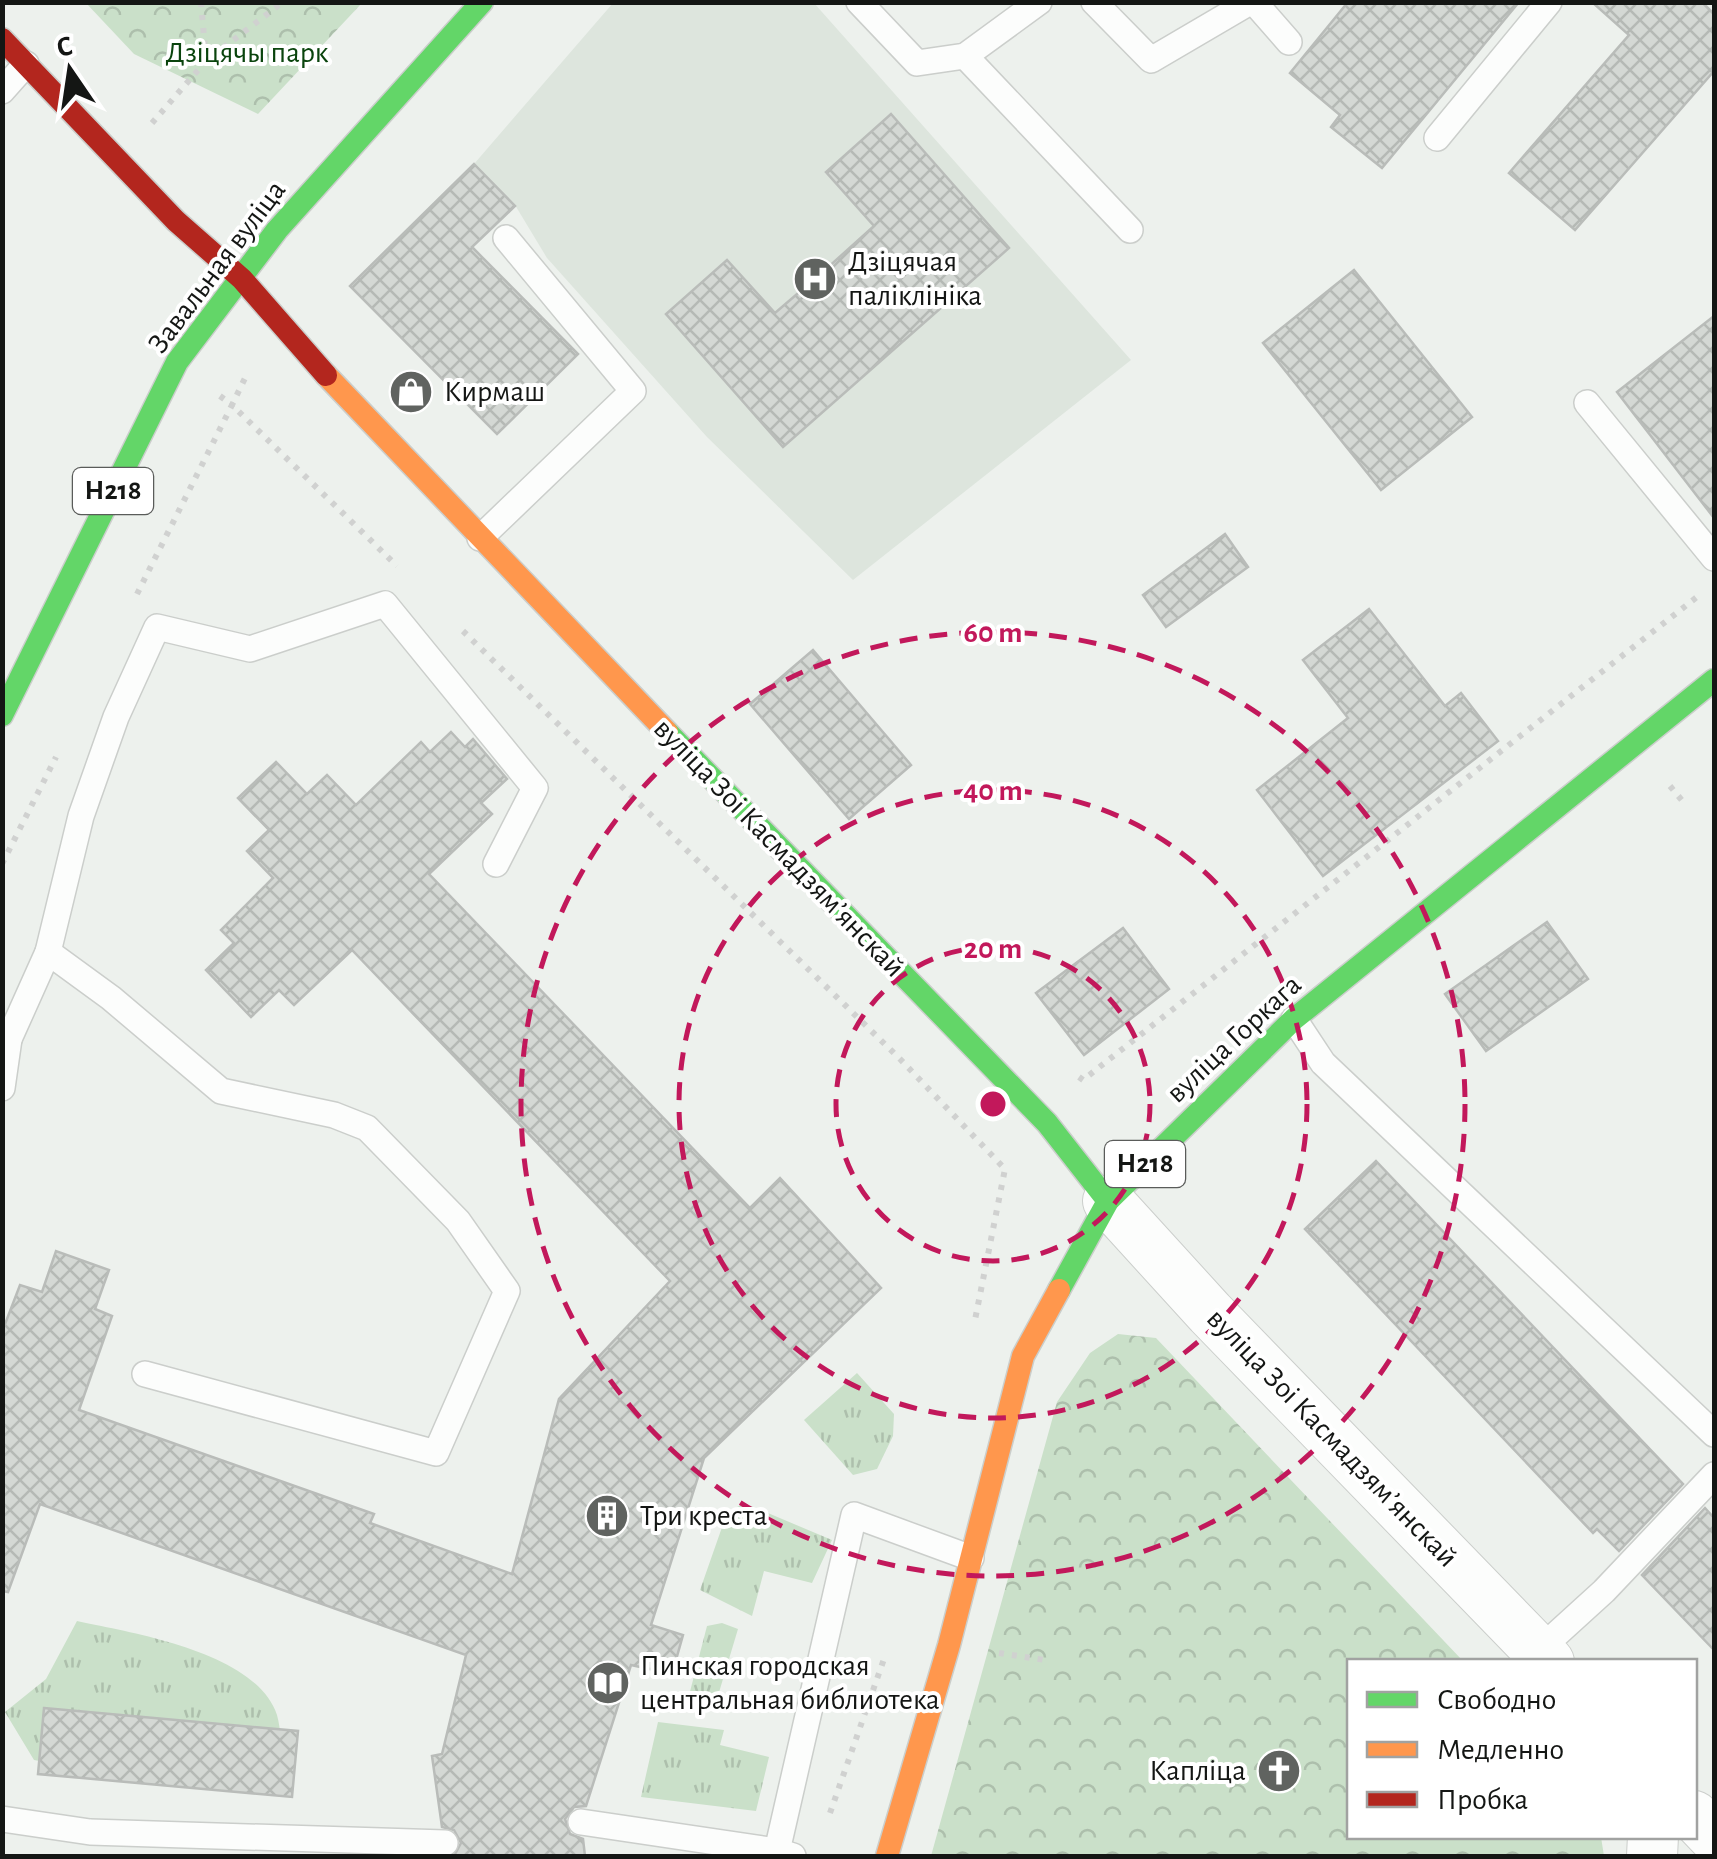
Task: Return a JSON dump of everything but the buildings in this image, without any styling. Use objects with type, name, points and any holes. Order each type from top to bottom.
[{"type":"main road","name":"Завальная вуліца","points":[[2,715],[178,362],[277,230],[482,2]]},
{"type":"main road","name":"вуліца Зоі Касмадзямʼянскай","points":[[2,39],[176,221],[242,279],[286,333],[480,538],[1047,1123],[1108,1200]]},
{"type":"main road","name":"вуліца Горкага","points":[[887,1856],[1023,1356],[1108,1200],[1294,1019],[1714,680]]},
{"type":"street","name":"вуліца Зоі Касмадзямʼянскай","points":[[1108,1200],[1210,1314],[1544,1656]]},
{"type":"lane","points":[[859,2],[918,63],[966,56],[1039,2]]},
{"type":"lane","points":[[1094,2],[1150,60],[1252,2],[1290,42]]},
{"type":"lane","points":[[1436,138],[1550,2]]},
{"type":"lane","points":[[966,56],[1130,230]]},
{"type":"lane","points":[[2,90],[26,64]]},
{"type":"lane","points":[[480,538],[633,391],[506,238]]},
{"type":"lane","points":[[1587,403],[1714,558]]},
{"type":"lane","points":[[2,1088],[6,1038],[48,952],[81,816],[116,717],[157,628],[250,649],[384,604],[535,788],[496,864]]},
{"type":"lane","points":[[48,952],[111,998],[221,1091],[334,1115],[367,1128],[458,1222],[507,1291],[436,1452],[145,1374]]},
{"type":"lane","points":[[1294,1019],[1323,1063],[1714,1434]]},
{"type":"lane","points":[[1544,1656],[1714,1475]]},
{"type":"lane","points":[[581,1822],[785,1854],[854,1515],[971,1558]]},
{"type":"lane","points":[[2,1819],[90,1832],[444,1843]]},
{"type":"path","points":[[201,2],[206,62]]},
{"type":"path","points":[[149,126],[206,62],[283,2]]},
{"type":"path","points":[[1082,1080],[1714,583]]},
{"type":"shaded area","name":"Дзіцячая паліклініка","points":[[613,3],[814,3],[1131,360],[853,580],[707,437],[547,258],[515,205],[474,164]]},
{"type":"green space","name":"Дзіцячы парк","points":[[86,3],[362,3],[258,114],[134,54]]},
{"type":"green space","points":[[1118,1334],[1156,1338],[1461,1659],[1347,1659],[1347,1839],[1601,1839],[1604,1856],[931,1856],[1057,1402],[1090,1353]]},
{"type":"green space","points":[[857,1373],[894,1414],[893,1436],[877,1469],[853,1475],[804,1420]]},
{"type":"green space","points":[[744,1503],[832,1540],[812,1583],[764,1571],[752,1616],[700,1590],[727,1513]]},
{"type":"green space","points":[[77,1621],[159,1639],[245,1675],[265,1693],[277,1715],[284,1762],[97,1772],[34,1760],[5,1712],[46,1679]]},
{"type":"green space","points":[[722,1623],[738,1629],[714,1709],[686,1707],[707,1626]]},
{"type":"green space","points":[[658,1722],[724,1730],[720,1745],[769,1757],[756,1811],[641,1797]]},
{"type":"traffic: fast","points":[[2,715],[177,362],[277,230],[482,2]]},
{"type":"traffic: fast","points":[[1059,1290],[1108,1201],[1294,1019],[1714,680]]},
{"type":"traffic: fast","points":[[667,732],[1047,1123],[1108,1201]]},
{"type":"traffic: slow","points":[[326,375],[667,732]]},
{"type":"traffic: slow","points":[[887,1856],[949,1645],[1023,1356],[1059,1290]]},
{"type":"traffic: jam","points":[[2,39],[176,221],[242,279],[326,375]]},
{"type":"place","name":"Дзіцячая паліклініка","points":[[815,279]]},
{"type":"place","name":"Кирмаш","points":[[411,392]]},
{"type":"place","name":"Три креста","points":[[607,1516]]},
{"type":"place","name":"Пинская городская центральная библиотека","points":[[608,1683]]},
{"type":"place","name":"Капліца","points":[[1279,1771]]}]
